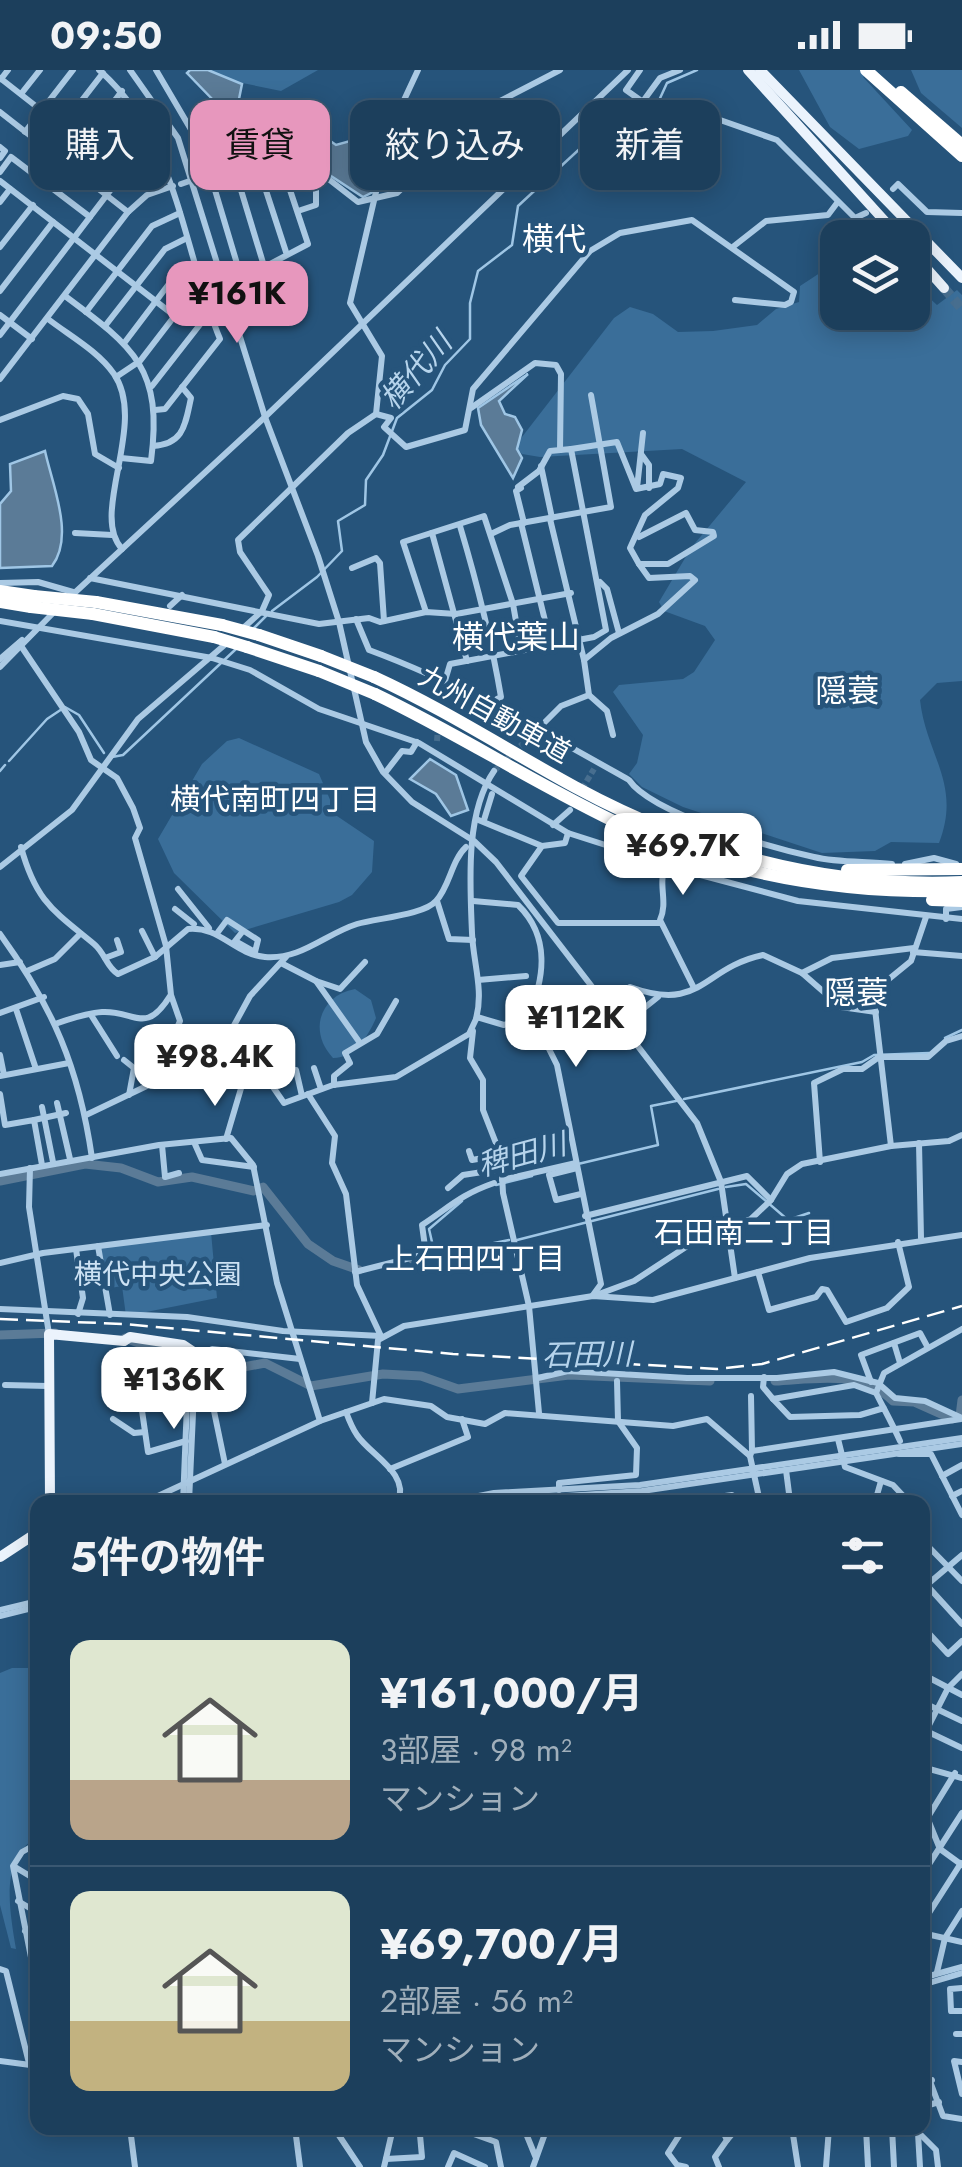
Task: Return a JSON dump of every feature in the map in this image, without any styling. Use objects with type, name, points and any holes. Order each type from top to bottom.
[{"type":"highway","points":[[866,70],[962,156]]},
{"type":"highway","points":[[878,70],[962,144]]},
{"type":"highway","name":"九州自動車道","points":[[0,591],[32,601]]},
{"type":"highway","name":"九州自動車道","points":[[0,602],[32,601],[95,608],[222,625],[259,635],[374,677],[641,820],[696,843],[787,868],[962,891]]},
{"type":"highway","name":"九州自動車道","points":[[95,608],[247,647],[376,694],[629,829],[706,858],[776,877],[838,887],[962,882]]},
{"type":"highway","points":[[962,866],[934,886],[962,904]]},
{"type":"main road","points":[[748,70],[884,220]]},
{"type":"main road","points":[[760,70],[962,278]]},
{"type":"main road","points":[[930,272],[944,288]]},
{"type":"main road","points":[[50,1495],[49,1334],[183,1345],[200,1356]]},
{"type":"main road","points":[[0,1558],[30,1540]]},
{"type":"street","points":[[8,70],[0,79],[30,100]]},
{"type":"street","points":[[22,94],[40,70]]},
{"type":"street","points":[[50,100],[73,70]]},
{"type":"street","points":[[156,70],[190,128]]},
{"type":"street","points":[[403,100],[418,70]]},
{"type":"street","points":[[497,100],[560,70]]},
{"type":"street","points":[[0,663],[265,418],[628,70]]},
{"type":"street","points":[[636,100],[626,90],[640,70]]},
{"type":"street","points":[[643,100],[660,78],[680,70]]},
{"type":"street","points":[[80,100],[101,71],[129,100]]},
{"type":"street","points":[[133,71],[178,138],[265,418],[339,622],[358,722],[384,774],[421,809],[463,834],[600,992],[697,1122],[721,1182],[736,1278]]},
{"type":"street","points":[[115,100],[122,91]]},
{"type":"street","points":[[0,112],[128,212]]},
{"type":"street","points":[[720,120],[776,140],[855,218],[866,212]]},
{"type":"street","points":[[25,132],[30,126]]},
{"type":"street","points":[[0,147],[5,151],[0,158]]},
{"type":"street","points":[[0,172],[12,157],[90,217]]},
{"type":"street","points":[[155,410],[165,409],[220,339],[180,213],[177,185],[170,175]]},
{"type":"street","points":[[0,180],[174,316]]},
{"type":"street","points":[[0,379],[128,212],[147,195],[190,181]]},
{"type":"street","points":[[330,182],[358,202],[401,190]]},
{"type":"street","points":[[893,189],[898,184],[926,212],[962,213]]},
{"type":"street","points":[[0,202],[10,189]]},
{"type":"street","points":[[0,335],[112,190]]},
{"type":"street","points":[[214,190],[241,277]]},
{"type":"street","points":[[241,190],[264,266]]},
{"type":"street","points":[[266,190],[286,252]]},
{"type":"street","points":[[116,377],[140,361],[194,292],[241,277],[308,244],[292,190]]},
{"type":"street","points":[[298,211],[316,205],[316,190]]},
{"type":"street","points":[[376,414],[382,356],[350,303],[378,190]]},
{"type":"street","points":[[734,246],[766,221],[828,215],[837,202]]},
{"type":"street","points":[[0,248],[33,205]]},
{"type":"street","points":[[86,312],[157,222],[180,213]]},
{"type":"street","points":[[0,867],[72,810],[152,705],[212,658],[262,611],[268,595],[240,552],[238,540],[348,433],[376,414],[391,418],[384,427],[398,444],[413,447],[465,430],[476,385],[575,267],[605,238],[692,220],[783,280],[794,296],[784,306],[734,300]]},
{"type":"street","points":[[0,291],[53,222]]},
{"type":"street","points":[[106,326],[165,249],[187,238]]},
{"type":"street","points":[[125,342],[181,268],[195,264]]},
{"type":"street","points":[[65,296],[125,342],[140,361],[152,387],[155,410],[150,461],[121,458]]},
{"type":"street","points":[[152,387],[209,313]]},
{"type":"street","points":[[0,315],[32,339]]},
{"type":"street","points":[[48,319],[91,350],[116,377],[126,407],[112,536],[122,549]]},
{"type":"street","points":[[470,408],[534,363],[556,365],[561,374],[560,450]]},
{"type":"street","points":[[152,446],[170,445],[182,436],[191,398],[182,387]]},
{"type":"street","points":[[493,533],[523,523],[612,507],[591,395]]},
{"type":"street","points":[[2,417],[63,396],[78,398],[88,414],[94,454],[119,468]]},
{"type":"street","points":[[637,490],[643,433]]},
{"type":"street","points":[[551,645],[516,491],[550,451],[616,442],[637,490]]},
{"type":"street","points":[[442,692],[450,664],[580,640],[606,630],[600,582],[581,514],[571,449]]},
{"type":"street","points":[[641,454],[649,465],[649,488]]},
{"type":"street","points":[[541,465],[589,695],[608,712],[614,735]]},
{"type":"street","points":[[637,490],[660,484],[662,474],[681,478],[678,488],[645,515],[639,536]]},
{"type":"street","points":[[584,660],[619,634],[658,614],[695,580],[690,576],[648,578],[639,564],[630,548],[639,536],[649,528],[686,514],[695,530],[713,532],[714,536],[668,564],[639,564]]},
{"type":"street","points":[[426,612],[403,542],[484,516],[493,533],[513,604],[521,650]]},
{"type":"street","points":[[460,526],[486,609],[501,697],[490,703]]},
{"type":"street","points":[[75,533],[112,536]]},
{"type":"street","points":[[432,533],[467,661]]},
{"type":"street","points":[[352,568],[376,558],[380,563],[384,621]]},
{"type":"street","points":[[90,578],[319,624],[384,621],[426,612],[456,614],[570,593]]},
{"type":"street","points":[[0,583],[38,582],[74,592]]},
{"type":"street","points":[[600,582],[607,588],[619,634]]},
{"type":"street","points":[[170,606],[182,594]]},
{"type":"street","points":[[356,620],[368,650],[490,703],[670,810],[815,858],[897,864],[934,858],[962,866]]},
{"type":"street","points":[[0,621],[212,658],[250,670],[319,709],[417,742],[568,833],[667,864],[758,892],[962,919]]},
{"type":"street","points":[[133,644],[145,630]]},
{"type":"street","points":[[21,644],[100,769],[117,778],[133,808],[148,893],[166,946],[171,995],[180,1021],[174,1035],[180,1056],[242,1085],[226,1138]]},
{"type":"street","points":[[535,732],[562,706],[589,695]]},
{"type":"street","points":[[434,753],[437,741]]},
{"type":"street","points":[[384,774],[402,752],[411,752],[417,742]]},
{"type":"street","points":[[480,819],[486,783],[494,771]]},
{"type":"street","points":[[178,890],[211,928],[242,952],[286,956],[322,946],[336,932],[392,913],[422,912],[437,901],[471,846],[492,794]]},
{"type":"street","points":[[553,825],[570,810]]},
{"type":"street","points":[[480,819],[542,846],[565,843],[568,833]]},
{"type":"street","points":[[471,846],[473,940],[481,1002],[470,1058],[484,1080],[484,1110],[500,1155],[499,1182],[529,1306],[539,1413]]},
{"type":"street","points":[[542,846],[521,876],[558,924],[660,923]]},
{"type":"street","points":[[21,847],[29,874],[47,904],[118,974],[155,956],[188,929],[211,928],[227,920],[242,930],[227,914]]},
{"type":"street","points":[[667,864],[660,877],[665,908],[660,923],[694,988]]},
{"type":"street","points":[[473,900],[526,906],[538,898]]},
{"type":"street","points":[[437,901],[449,939],[473,940]]},
{"type":"street","points":[[946,919],[946,909],[962,904]]},
{"type":"street","points":[[526,906],[538,929],[543,980],[527,1017]]},
{"type":"street","points":[[175,909],[189,925],[211,928]]},
{"type":"street","points":[[892,1146],[873,992],[903,970],[926,917]]},
{"type":"street","points":[[142,931],[155,956]]},
{"type":"street","points":[[0,934],[44,997],[86,1115],[92,1158]]},
{"type":"street","points":[[27,971],[56,960],[78,936]]},
{"type":"street","points":[[105,958],[122,952],[117,940]]},
{"type":"street","points":[[802,973],[832,958],[913,950],[962,956]]},
{"type":"street","points":[[477,1017],[504,1025],[609,988],[616,997],[630,987],[658,997],[681,997],[763,955],[802,973],[834,1003],[876,1012]]},
{"type":"street","points":[[86,1115],[224,1048],[250,996],[286,956]]},
{"type":"street","points":[[0,965],[20,962]]},
{"type":"street","points":[[281,963],[340,989],[366,962]]},
{"type":"street","points":[[478,980],[526,976]]},
{"type":"street","points":[[316,981],[360,1043]]},
{"type":"street","points":[[55,1024],[102,1012],[136,1021],[162,1010],[171,995]]},
{"type":"street","points":[[0,1013],[44,997]]},
{"type":"street","points":[[544,1046],[624,1024],[658,997]]},
{"type":"street","points":[[334,1085],[334,1076],[350,1063],[345,1053],[377,1034],[396,1001]]},
{"type":"street","points":[[16,1009],[36,1069]]},
{"type":"street","points":[[90,1015],[120,1058],[134,1068],[129,1095]]},
{"type":"street","points":[[217,1075],[235,1055],[264,1074],[281,1102],[334,1085],[396,1077],[469,1034],[477,1017]]},
{"type":"street","points":[[527,1017],[536,1017],[544,1046],[556,1065],[601,1284],[593,1296]]},
{"type":"street","points":[[820,1162],[814,1083],[843,1069],[862,1068],[882,1059],[914,1054],[928,1057],[946,1041],[962,1036]]},
{"type":"street","points":[[0,1056],[2,1076],[69,1062]]},
{"type":"street","points":[[314,1068],[320,1089]]},
{"type":"street","points":[[296,1070],[305,1095],[335,1136],[332,1163],[346,1194],[355,1272],[365,1308],[380,1336],[372,1403]]},
{"type":"street","points":[[0,1094],[5,1125],[63,1114]]},
{"type":"street","points":[[57,1104],[63,1114],[70,1159]]},
{"type":"street","points":[[42,1107],[53,1162]]},
{"type":"street","points":[[34,1120],[42,1164]]},
{"type":"street","points":[[0,1310],[188,1317],[292,1332],[380,1336],[404,1326],[593,1296],[634,1281],[694,1241],[751,1219],[771,1200],[787,1174],[802,1164],[892,1146],[949,1142],[962,1135]]},
{"type":"street","points":[[0,1174],[162,1145],[226,1138],[238,1143],[254,1167],[292,1332],[320,1421]]},
{"type":"street","points":[[194,1142],[202,1160],[254,1167]]},
{"type":"street","points":[[918,1143],[921,1238]]},
{"type":"street","points":[[162,1145],[165,1177],[178,1174]]},
{"type":"street","points":[[469,1151],[472,1160],[500,1155]]},
{"type":"street","points":[[355,1272],[426,1254],[422,1225],[448,1208],[456,1196],[576,1165]]},
{"type":"street","points":[[576,1165],[549,1175],[556,1200],[582,1194]]},
{"type":"street","points":[[30,1168],[36,1254],[49,1334]]},
{"type":"street","points":[[448,1188],[464,1175],[502,1169]]},
{"type":"street","points":[[585,1216],[747,1176],[771,1200]]},
{"type":"street","points":[[0,1264],[36,1254],[266,1224]]},
{"type":"street","points":[[593,1296],[638,1302],[898,1242],[962,1235]]},
{"type":"street","points":[[758,1272],[769,1310],[816,1297],[822,1289],[827,1290],[846,1322],[887,1308],[909,1286],[898,1242]]},
{"type":"street","points":[[98,1246],[110,1315]]},
{"type":"street","points":[[76,1248],[83,1298],[78,1314]]},
{"type":"street","points":[[875,1383],[927,1346],[962,1329]]},
{"type":"street","points":[[900,1441],[861,1354],[920,1333],[927,1346]]},
{"type":"street","points":[[894,1343],[900,1363]]},
{"type":"street","points":[[186,1495],[195,1370],[200,1356],[212,1349],[300,1359]]},
{"type":"street","points":[[187,1482],[186,1440],[200,1356]]},
{"type":"street","points":[[200,1356],[225,1464]]},
{"type":"street","points":[[116,1394],[158,1384],[156,1363]]},
{"type":"street","points":[[538,1378],[568,1371],[764,1377],[834,1372],[876,1393]]},
{"type":"street","points":[[764,1377],[763,1387],[790,1417],[860,1415],[884,1408]]},
{"type":"street","points":[[559,1495],[559,1483],[636,1474],[638,1448],[618,1421],[617,1381]]},
{"type":"street","points":[[160,1495],[320,1421],[372,1403],[402,1399],[462,1420],[486,1424],[505,1412],[674,1426],[707,1419],[751,1453],[962,1418],[925,1401],[896,1398],[875,1383],[774,1399]]},
{"type":"street","points":[[5,1385],[48,1386]]},
{"type":"street","points":[[139,1390],[148,1452],[186,1440]]},
{"type":"street","points":[[751,1396],[751,1453],[759,1495]]},
{"type":"street","points":[[346,1412],[358,1438],[378,1452],[390,1470],[398,1484],[399,1495]]},
{"type":"street","points":[[113,1419],[134,1433],[145,1432]]},
{"type":"street","points":[[390,1470],[468,1437],[462,1420]]},
{"type":"street","points":[[838,1438],[842,1459],[849,1470],[895,1486],[903,1495]]},
{"type":"street","points":[[756,1471],[786,1470],[962,1441]]},
{"type":"street","points":[[566,1495],[962,1441]]},
{"type":"street","points":[[899,1453],[903,1457],[931,1454],[962,1515]]},
{"type":"street","points":[[942,1476],[962,1465]]},
{"type":"street","points":[[786,1470],[789,1495]]},
{"type":"street","points":[[877,1495],[882,1481]]},
{"type":"street","points":[[952,1496],[962,1491]]},
{"type":"street","points":[[488,1495],[526,1495]]},
{"type":"street","points":[[930,1548],[962,1581]]},
{"type":"street","points":[[930,1580],[962,1554]]},
{"type":"street","points":[[930,1591],[962,1624]]},
{"type":"street","points":[[0,1613],[30,1607]]},
{"type":"street","points":[[930,1635],[948,1654],[962,1641]]},
{"type":"street","points":[[930,1723],[948,1688],[962,1674]]},
{"type":"street","points":[[930,1678],[962,1695]]},
{"type":"street","points":[[930,1706],[962,1721]]},
{"type":"street","points":[[930,1735],[962,1748]]},
{"type":"street","points":[[930,1769],[958,1776],[930,1815]]},
{"type":"street","points":[[930,1865],[962,1814]]},
{"type":"street","points":[[930,1823],[940,1850],[962,1864],[930,1912]]},
{"type":"street","points":[[14,1866],[30,1852]]},
{"type":"street","points":[[14,1866],[30,1877]]},
{"type":"street","points":[[14,1866],[30,1957]]},
{"type":"street","points":[[18,1901],[30,1908]]},
{"type":"street","points":[[937,1972],[946,1938],[962,1911]]},
{"type":"street","points":[[24,1930],[30,1934]]},
{"type":"street","points":[[930,1935],[962,1942]]},
{"type":"street","points":[[0,1968],[6,1970],[30,2048]]},
{"type":"street","points":[[930,1977],[937,1972],[962,1970]]},
{"type":"street","points":[[930,1980],[962,1970]]},
{"type":"street","points":[[962,1988],[950,1989],[951,2011],[962,2011]]},
{"type":"street","points":[[0,2061],[30,2064]]},
{"type":"street","points":[[962,2062],[954,2061],[952,2067],[962,2094]]},
{"type":"street","points":[[930,2076],[943,2116],[962,2119]]},
{"type":"street","points":[[930,2105],[939,2102]]},
{"type":"street","points":[[131,2135],[135,2167]]},
{"type":"street","points":[[295,2135],[300,2167]]},
{"type":"street","points":[[340,2135],[360,2167]]},
{"type":"street","points":[[391,2135],[385,2163],[422,2157],[420,2135]]},
{"type":"street","points":[[484,2135],[496,2142],[502,2167]]},
{"type":"street","points":[[526,2135],[534,2163]]},
{"type":"street","points":[[534,2163],[544,2135]]},
{"type":"street","points":[[680,2135],[668,2153],[670,2160],[686,2167]]},
{"type":"street","points":[[725,2135],[728,2140]]},
{"type":"street","points":[[718,2167],[715,2157],[732,2135]]},
{"type":"street","points":[[794,2135],[798,2167]]},
{"type":"street","points":[[826,2167],[828,2135]]},
{"type":"street","points":[[866,2135],[868,2167]]},
{"type":"street","points":[[892,2135],[894,2167]]},
{"type":"street","points":[[917,2135],[920,2167]]},
{"type":"street","points":[[921,2135],[936,2150],[938,2167]]},
{"type":"street","points":[[448,2167],[454,2153],[484,2167]]},
{"type":"green space","points":[[208,70],[318,70],[281,91],[223,79]]},
{"type":"green space","points":[[799,70],[873,70],[863,77],[912,130],[908,136],[859,149],[830,127]]},
{"type":"green space","points":[[911,70],[962,70],[962,128],[921,93]]},
{"type":"green space","points":[[820,273],[820,330],[930,330],[930,299],[937,305],[957,290],[962,295],[962,681],[937,683],[920,700],[945,786],[947,804],[939,843],[891,842],[875,851],[822,853],[683,807],[642,787],[629,774],[637,763],[643,735],[613,692],[619,685],[683,679],[694,672],[715,640],[705,626],[664,611],[659,602],[691,548],[746,482],[682,449],[540,457],[522,454],[515,446],[614,318],[630,307],[653,314],[678,332],[713,331],[757,325],[776,309],[799,302],[800,286]]},
{"type":"green space","points":[[239,738],[319,774],[337,816],[374,841],[372,872],[352,895],[235,933],[174,873],[158,839],[202,764],[227,741]]},
{"type":"green space","points":[[355,989],[371,1000],[376,1018],[354,1050],[333,1058],[321,1038],[321,1017],[333,999]]},
{"type":"green space","name":"横代中央公園","points":[[211,1232],[217,1298],[126,1316],[122,1286],[105,1289],[98,1246]]},
{"type":"green space","points":[[30,1668],[30,1842],[17,1857],[10,1885],[16,1949],[11,1948],[0,1905],[0,1673]]},
{"type":"shaded area","points":[[208,70],[242,84],[239,100],[213,100],[187,73]]},
{"type":"shaded area","points":[[330,141],[336,145],[350,141],[350,188],[330,175]]},
{"type":"shaded area","points":[[352,190],[373,190],[363,197]]},
{"type":"shaded area","points":[[528,374],[499,401],[505,414],[515,417],[522,430],[517,449],[522,458],[513,478],[481,425],[478,408]]},
{"type":"shaded area","points":[[45,451],[60,510],[59,554],[52,566],[0,568],[0,504],[11,491],[10,464]]},
{"type":"shaded area","points":[[430,759],[456,775],[468,810],[451,816],[436,794],[410,779]]},
{"type":"waterway","name":"横代川","points":[[659,100],[667,83],[697,70]]},
{"type":"waterway","name":"横代川","points":[[272,611],[317,577],[342,551],[338,521],[365,505],[366,480],[383,455],[397,418],[432,390],[445,365],[470,339],[470,303],[478,271],[512,245],[518,206],[580,149]]},
{"type":"waterway","name":"横代川","points":[[254,628],[266,616]]},
{"type":"waterway","name":"横代川","points":[[112,757],[123,755],[236,649]]},
{"type":"waterway","name":"横代川","points":[[9,761],[47,719],[65,707],[79,715],[104,753]]},
{"type":"waterway","name":"横代川","points":[[0,771],[5,765]]},
{"type":"waterway","name":"稗田川","points":[[945,1038],[962,1030]]},
{"type":"waterway","name":"稗田川","points":[[684,1099],[862,1062],[874,1055],[929,1053]]},
{"type":"waterway","name":"稗田川","points":[[578,1164],[658,1145],[651,1106],[676,1101]]},
{"type":"waterway","name":"稗田川","points":[[0,1181],[85,1164],[121,1168],[158,1182],[192,1177],[254,1191],[263,1187],[308,1244],[333,1261],[359,1270]]},
{"type":"waterway","name":"稗田川","points":[[496,1185],[532,1176]]},
{"type":"waterway","points":[[726,1187],[746,1184],[788,1220],[809,1213]]},
{"type":"waterway","points":[[517,1240],[718,1189]]},
{"type":"waterway","name":"稗田川","points":[[462,1201],[429,1229],[435,1255],[509,1240]]},
{"type":"waterway","name":"稗田川","points":[[413,1260],[435,1255]]},
{"type":"waterway","name":"石田川","points":[[0,1335],[55,1333]]},
{"type":"waterway","name":"石田川","points":[[125,1338],[163,1352],[182,1370]]},
{"type":"waterway","name":"石田川","points":[[201,1375],[265,1363],[311,1386],[383,1374],[421,1376],[458,1389],[569,1375],[710,1381]]},
{"type":"waterway","name":"石田川","points":[[775,1381],[852,1380],[867,1384],[893,1401],[914,1402],[952,1419],[960,1416],[962,1400]]},
{"type":"tunnel","points":[[944,288],[962,309]]},
{"type":"tunnel","points":[[437,741],[438,728]]},
{"type":"tunnel","points":[[494,771],[532,735]]},
{"type":"tunnel","points":[[582,789],[594,769]]},
{"type":"railway","points":[[0,1319],[124,1324],[453,1354],[717,1369],[762,1364],[962,1306]]},
{"type":"district","name":"横代","points":[[554,239]]},
{"type":"district","name":"横代葉山","points":[[516,637]]},
{"type":"district","name":"隠蓑","points":[[847,691]]},
{"type":"district","name":"横代南町四丁目","points":[[275,800]]},
{"type":"district","name":"隠蓑","points":[[856,993]]},
{"type":"district","name":"石田南二丁目","points":[[744,1233]]},
{"type":"district","name":"上石田四丁目","points":[[475,1259]]}]
